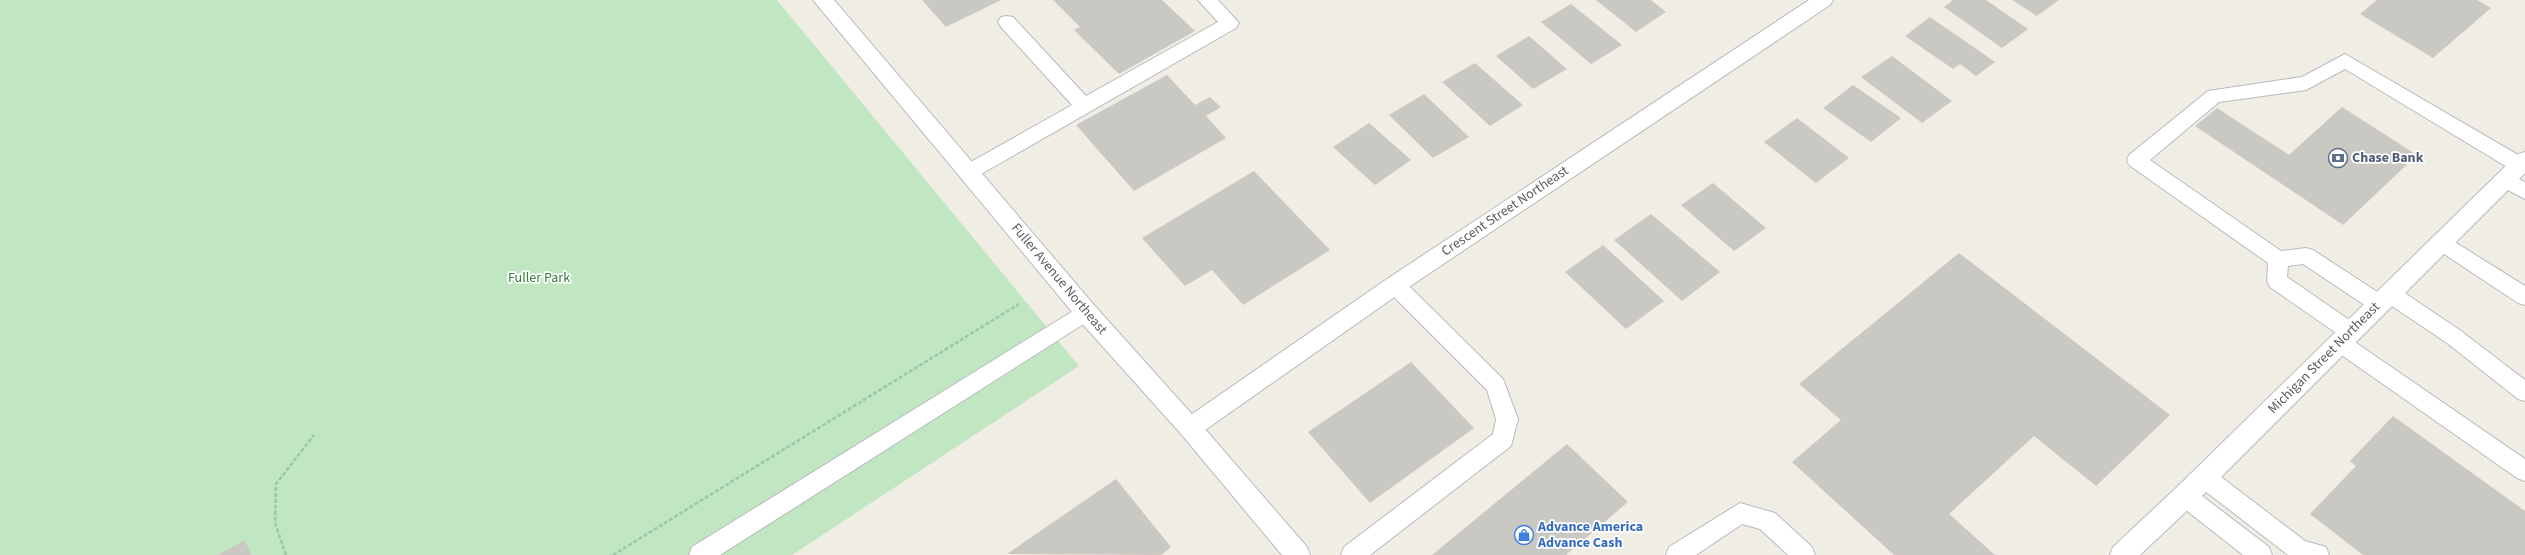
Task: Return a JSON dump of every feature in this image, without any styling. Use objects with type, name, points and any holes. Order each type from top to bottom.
[{"type":"main road","name":"Fuller Avenue Northeast","points":[[824,0],[1086,312],[1190,428],[1298,555]]},
{"type":"main road","name":"Crescent Street Northeast","points":[[1190,428],[1394,285],[1823,0]]},
{"type":"main road","name":"Michigan Street Northeast","points":[[2122,555],[2185,496],[2516,168]]},
{"type":"lane","points":[[969,172],[1230,23],[1207,0]]},
{"type":"lane","points":[[1007,22],[1084,106]]},
{"type":"lane","points":[[2525,192],[2516,168],[2345,61],[2306,83],[2214,96],[2136,160],[2278,259],[2306,256],[2454,337],[2525,392]]},
{"type":"lane","points":[[2442,242],[2525,297]]},
{"type":"lane","points":[[2278,259],[2277,281],[2345,337],[2525,472]]},
{"type":"lane","points":[[1352,555],[1502,439],[1507,419],[1496,385],[1394,285]]},
{"type":"lane","points":[[700,555],[1086,312]]},
{"type":"lane","points":[[2204,477],[2299,550],[2318,555]]},
{"type":"lane","points":[[2185,496],[2261,555]]},
{"type":"lane","points":[[1677,555],[1740,513],[1767,520],[1804,555]]},
{"type":"path","points":[[613,555],[1019,304]]},
{"type":"path","points":[[286,555],[275,523],[276,484],[314,435]]},
{"type":"green space","name":"Fuller Park","points":[[0,0],[777,0],[1079,366],[792,555],[0,555]]},
{"type":"building","points":[[922,0],[1001,0],[946,27]]},
{"type":"building","points":[[1053,0],[1162,0],[1195,31],[1119,74],[1074,30],[1080,27]]},
{"type":"building","points":[[1596,0],[1651,0],[1666,12],[1636,32]]},
{"type":"building","points":[[1953,0],[1986,0],[2028,29],[2002,48],[1944,7]]},
{"type":"building","points":[[2012,0],[2059,0],[2037,16]]},
{"type":"building","points":[[2377,0],[2477,0],[2491,8],[2433,58],[2360,14]]},
{"type":"building","points":[[1571,4],[1622,45],[1591,64],[1541,22]]},
{"type":"building","points":[[1930,17],[1995,62],[1976,76],[1960,64],[1953,69],[1905,36]]},
{"type":"building","points":[[1529,36],[1567,69],[1533,89],[1496,56]]},
{"type":"building","points":[[1892,56],[1952,101],[1922,123],[1861,77]]},
{"type":"building","points":[[1475,63],[1523,105],[1490,126],[1442,82]]},
{"type":"building","points":[[1167,75],[1195,105],[1210,97],[1221,107],[1206,116],[1226,138],[1134,191],[1076,125]]},
{"type":"building","points":[[1853,85],[1901,118],[1871,142],[1823,108]]},
{"type":"building","points":[[1424,94],[1469,137],[1433,158],[1389,115]]},
{"type":"building","points":[[2342,107],[2417,155],[2343,225],[2195,126],[2217,108],[2289,155]]},
{"type":"building","points":[[1797,118],[1849,158],[1816,183],[1764,142]]},
{"type":"building","points":[[1369,123],[1411,160],[1375,185],[1333,147]]},
{"type":"building","points":[[1254,171],[1330,250],[1243,305],[1212,270],[1185,286],[1142,238]]},
{"type":"building","points":[[1713,183],[1766,228],[1734,251],[1681,205]]},
{"type":"building","points":[[1651,214],[1720,272],[1682,301],[1614,240]]},
{"type":"building","points":[[1603,245],[1664,301],[1626,329],[1565,272]]},
{"type":"building","points":[[1959,253],[2170,415],[2096,486],[2034,436],[1949,514],[1995,555],[1894,555],[1792,462],[1841,420],[1799,384]]},
{"type":"building","points":[[1411,362],[1474,428],[1370,503],[1308,432]]},
{"type":"building","points":[[2393,416],[2525,511],[2525,555],[2363,555],[2310,514],[2356,466],[2350,461]]},
{"type":"building","points":[[1567,444],[1628,502],[1566,555],[1432,555]]},
{"type":"building","points":[[1116,479],[1171,547],[1161,555],[1007,554]]},
{"type":"building","points":[[245,540],[251,555],[218,555]]},
{"type":"place","name":"Chase Bank","points":[[2338,158]]},
{"type":"place","name":"Advance America Advance Cash","points":[[1524,535]]}]
